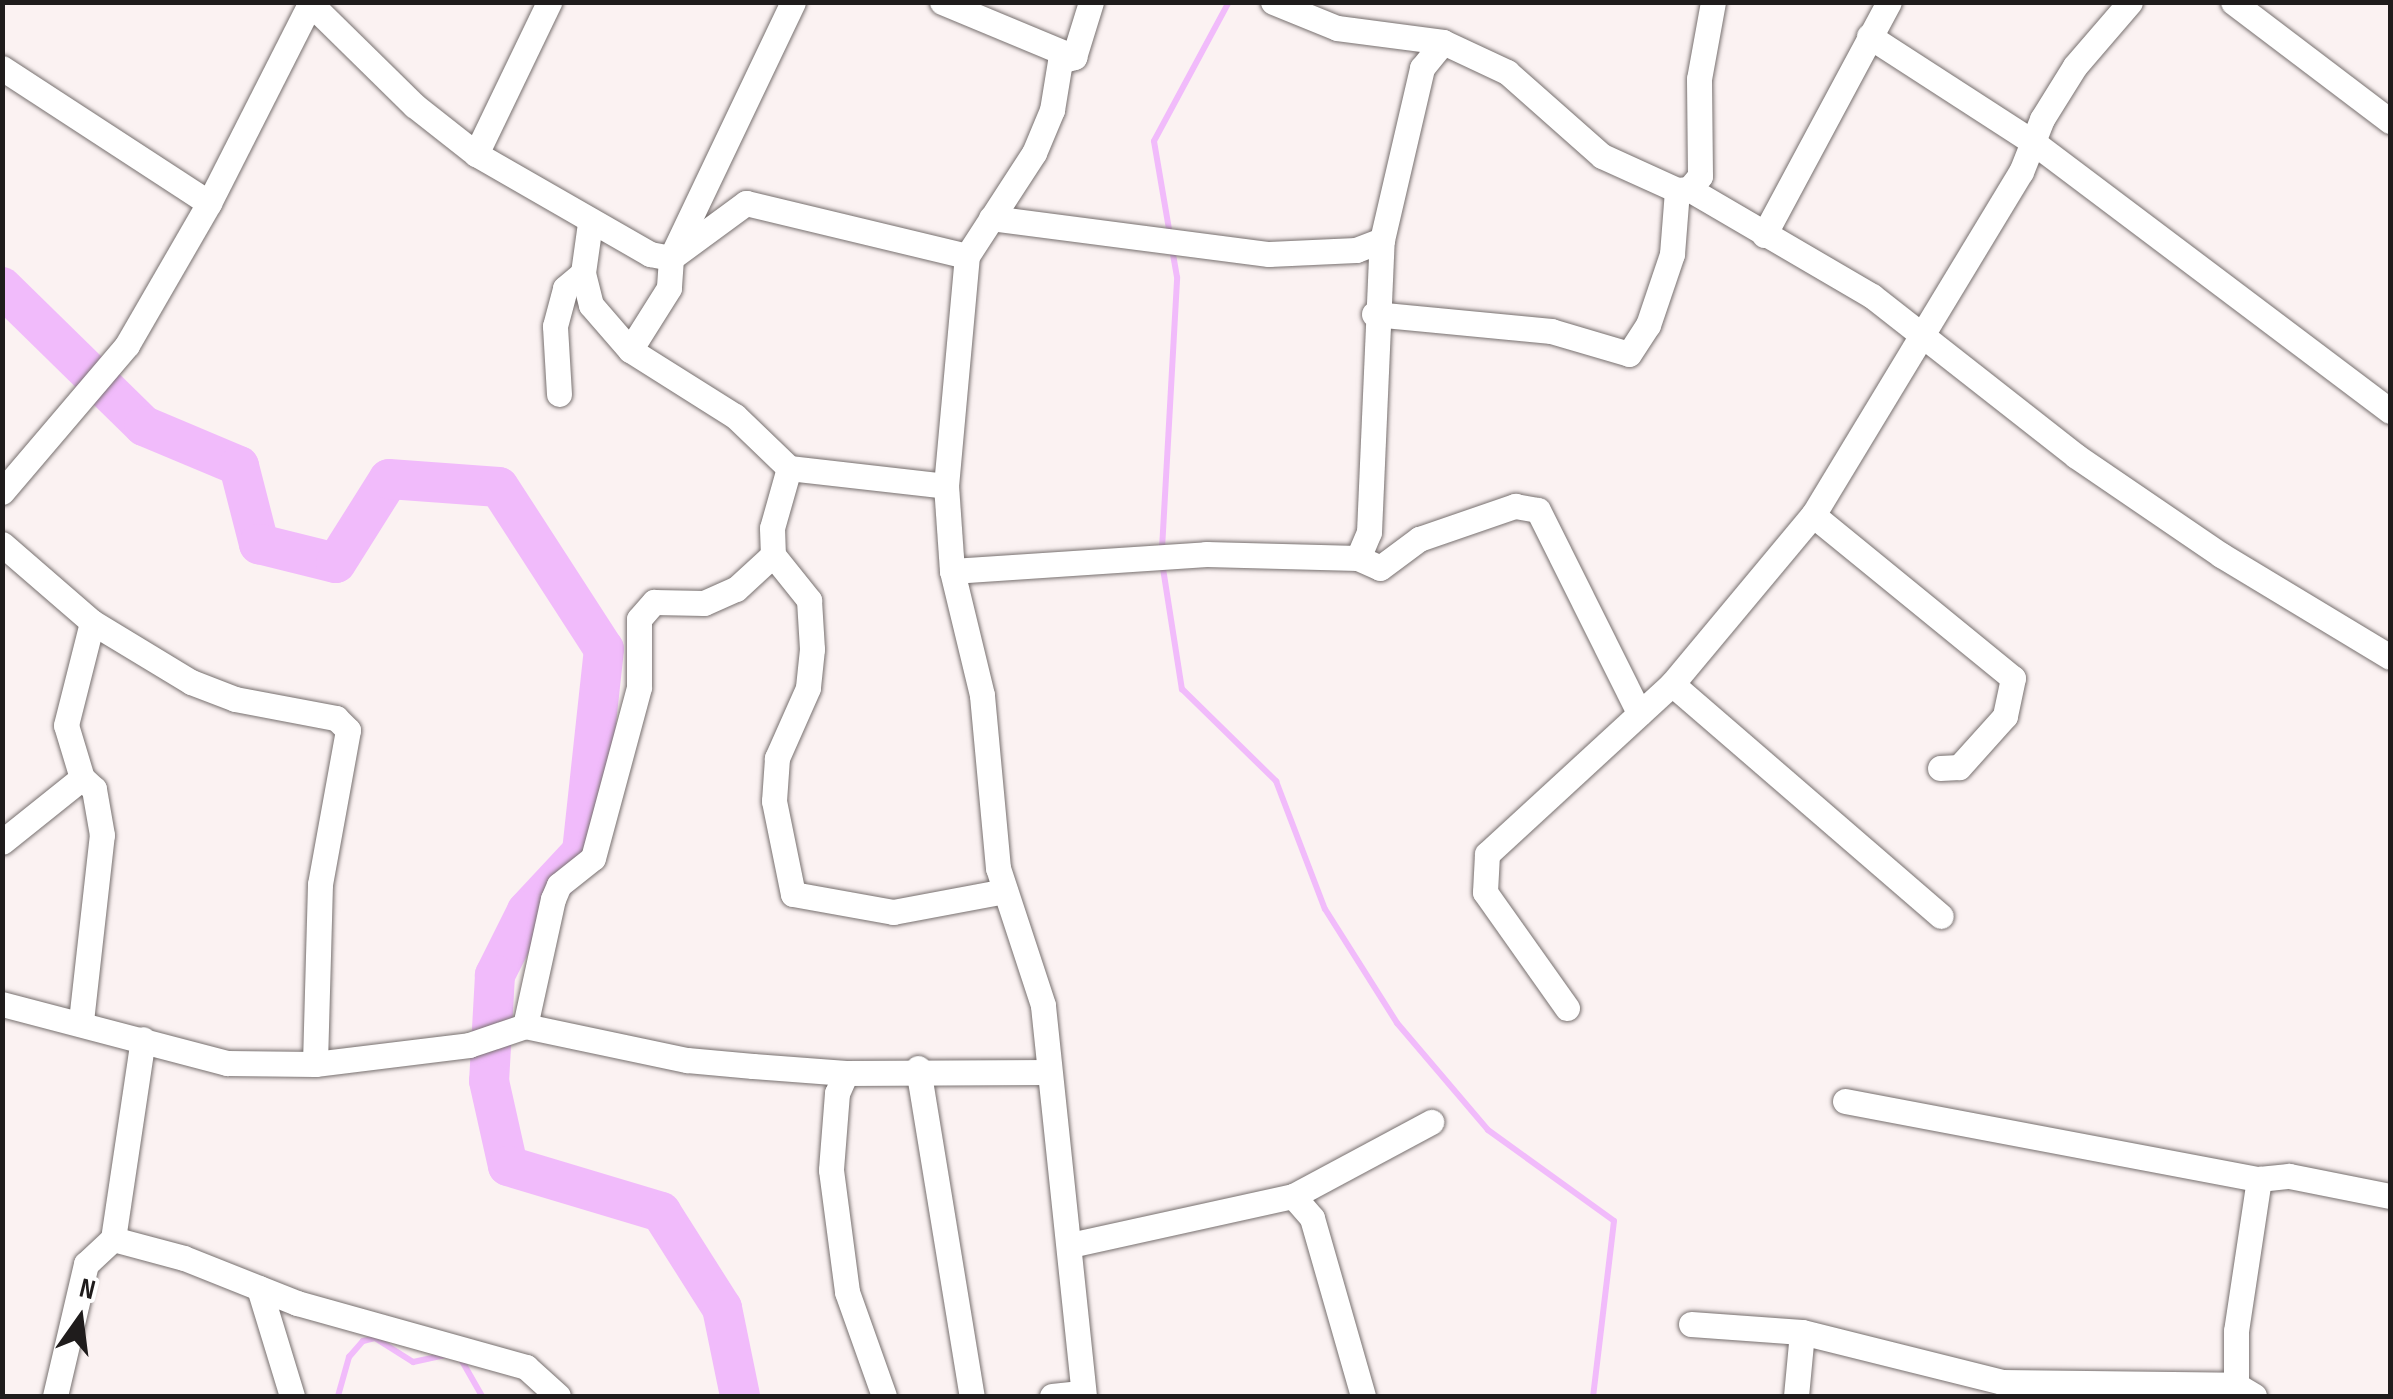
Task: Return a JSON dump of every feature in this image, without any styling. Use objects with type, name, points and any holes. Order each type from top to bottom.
[{"type":"street","points":[[476,154],[549,2]]},
{"type":"street","points":[[630,350],[669,288],[670,258],[793,2]]},
{"type":"street","points":[[942,2],[1074,57]]},
{"type":"street","points":[[1074,57],[1091,2]]},
{"type":"street","points":[[1273,2],[1337,28],[1443,42],[1507,72],[1602,156],[1683,189],[1872,296],[1916,337],[2221,555],[2390,657]]},
{"type":"street","points":[[1374,314],[1551,331],[1628,354],[1648,325],[1672,254],[1683,189],[1700,176],[1700,79],[1713,2]]},
{"type":"street","points":[[1764,235],[1889,2]]},
{"type":"street","points":[[1567,1008],[1486,892],[1486,854],[1672,684],[1812,514],[2074,66],[2130,2]]},
{"type":"street","points":[[2233,2],[2390,121]]},
{"type":"street","points":[[2,492],[127,345],[209,203],[310,3],[416,106],[476,154],[590,223],[670,258]]},
{"type":"street","points":[[1868,36],[2033,142],[2390,412]]},
{"type":"street","points":[[1358,558],[1369,532],[1374,314],[1382,240],[1422,68],[1443,42]]},
{"type":"street","points":[[1052,1396],[1083,1394],[1043,1005],[1006,892],[982,695],[952,571],[946,486],[967,256],[1034,153],[1052,110],[1060,61],[1074,57]]},
{"type":"street","points":[[2,68],[209,203]]},
{"type":"street","points":[[670,258],[746,203],[967,256]]},
{"type":"street","points":[[991,218],[1269,254],[1356,250],[1382,240]]},
{"type":"street","points":[[590,223],[584,272],[591,305],[630,350],[735,416],[789,468],[946,486]]},
{"type":"street","points":[[559,394],[555,326],[565,288],[584,272]]},
{"type":"street","points":[[789,468],[772,528],[773,554],[809,600],[812,648],[808,688],[777,758],[774,801],[793,894],[892,912],[1006,892]]},
{"type":"street","points":[[952,571],[1206,554],[1358,558],[1380,568],[1420,538],[1515,506],[1538,510],[1639,714]]},
{"type":"street","points":[[1812,514],[2013,678],[2005,716],[1959,767],[1940,768]]},
{"type":"street","points":[[2,544],[92,622],[192,682],[236,699],[336,718],[348,730],[320,884],[316,1064]]},
{"type":"street","points":[[525,1026],[558,885],[593,858],[639,687],[639,618],[654,602],[704,603],[736,588],[773,554]]},
{"type":"street","points":[[81,1021],[102,835],[94,789],[82,778],[66,725],[92,622]]},
{"type":"street","points":[[1672,684],[1941,916]]},
{"type":"street","points":[[2,842],[82,778]]},
{"type":"street","points":[[2,1004],[81,1021],[227,1063],[316,1064],[470,1045],[498,1030],[525,1026],[687,1060],[846,1073],[918,1068],[1049,1072]]},
{"type":"street","points":[[113,1239],[143,1040]]},
{"type":"street","points":[[918,1068],[972,1396]]},
{"type":"street","points":[[846,1073],[837,1093],[831,1170],[848,1292],[884,1396]]},
{"type":"street","points":[[1846,1100],[2260,1179],[2290,1176],[2390,1196]]},
{"type":"street","points":[[1070,1245],[1294,1196],[1431,1122]]},
{"type":"street","points":[[1691,1324],[1802,1332],[2000,1389],[2245,1391],[2236,1331],[2260,1179]]},
{"type":"street","points":[[1294,1196],[1312,1218],[1363,1396]]},
{"type":"street","points":[[56,1396],[86,1264],[104,1241],[113,1239],[259,1288],[526,1367],[558,1396]]},
{"type":"street","points":[[259,1288],[292,1396]]},
{"type":"street","points":[[1796,1396],[1802,1332]]},
{"type":"waterway","points":[[1170,235],[1154,141],[1229,2]]},
{"type":"waterway","points":[[1162,549],[1177,277],[1172,248]]},
{"type":"waterway","points":[[2,287],[144,426],[239,466],[259,544],[336,563],[389,479],[499,487],[604,649],[582,852],[527,911],[495,975],[489,1081],[508,1166],[661,1212],[722,1308],[740,1396]]},
{"type":"waterway","points":[[1162,562],[1182,689],[1276,781],[1325,909],[1397,1023],[1488,1130],[1614,1221],[1593,1396]]},
{"type":"waterway","points":[[338,1396],[349,1357],[363,1341],[375,1338],[413,1362],[446,1355]]},
{"type":"waterway","points":[[462,1361],[482,1396]]}]
